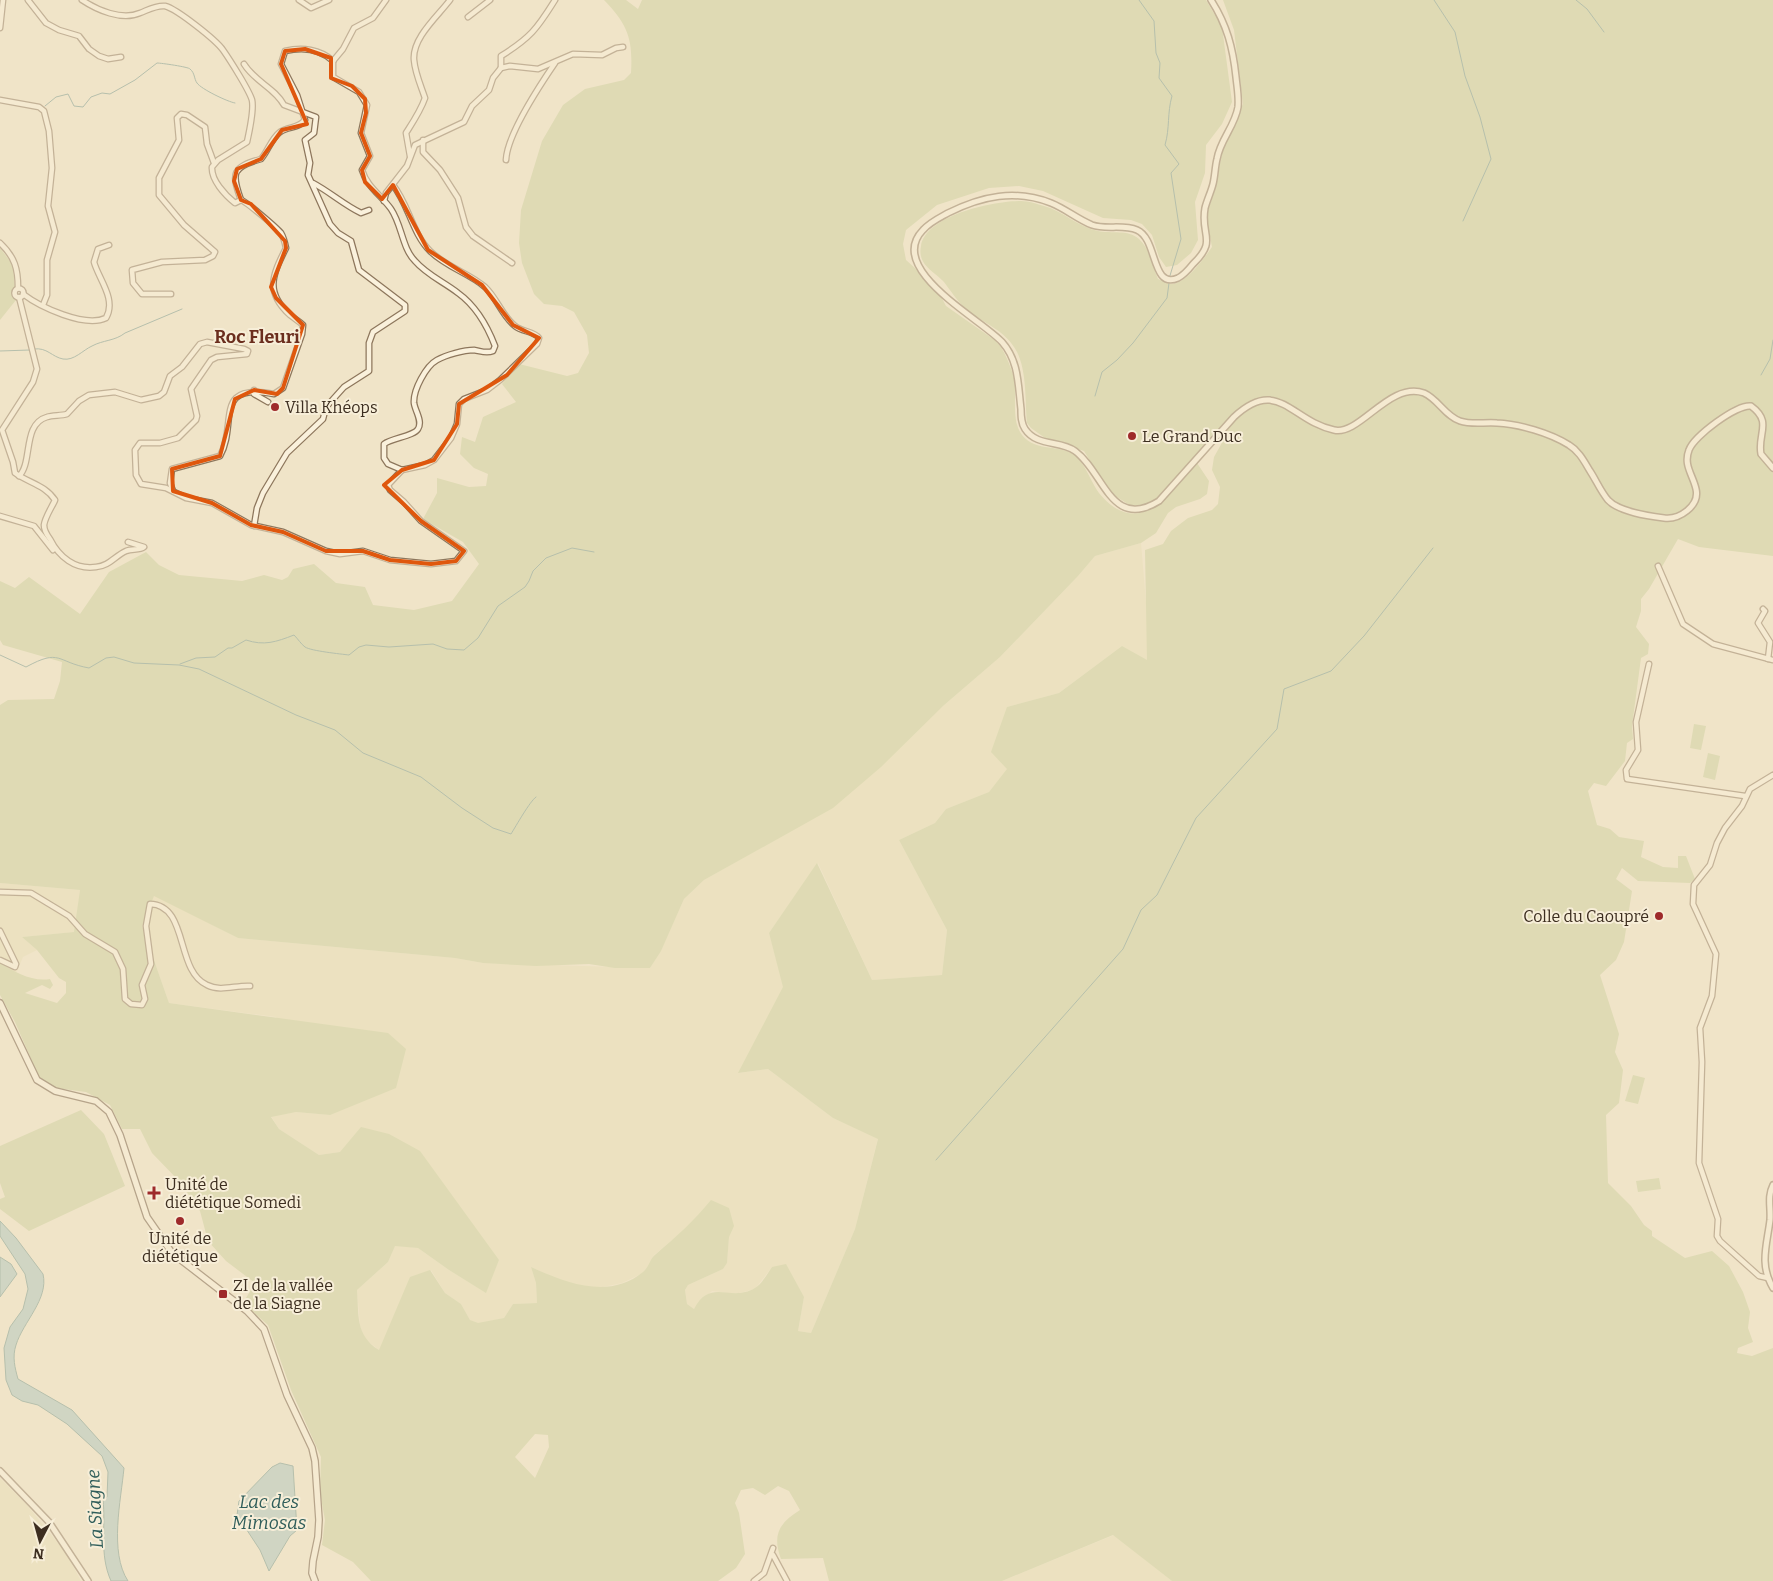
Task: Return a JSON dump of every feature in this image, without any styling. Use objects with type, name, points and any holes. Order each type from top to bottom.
[{"type":"main road","points":[[0,1003],[37,1080],[55,1091],[96,1101],[109,1112],[120,1135],[147,1217],[172,1253],[246,1311],[264,1329],[287,1395],[312,1448],[315,1461],[319,1520],[312,1573],[315,1581]]},
{"type":"street","points":[[0,28],[3,0]]},
{"type":"street","points":[[28,0],[46,23],[59,30],[79,36],[89,49],[99,56],[108,58],[121,57]]},
{"type":"street","points":[[82,0],[108,12],[128,16],[139,14],[151,8],[164,6],[181,12],[222,48],[252,101],[247,142],[214,163],[211,170],[227,197],[235,203],[241,200]]},
{"type":"street","points":[[299,0],[311,8],[329,0]]},
{"type":"street","points":[[386,0],[373,18],[354,28],[343,49],[333,61],[333,77],[359,92],[367,106],[361,133],[370,156],[362,170],[365,182],[394,214],[415,262],[434,278],[458,293],[472,306],[485,323],[495,346],[488,353],[473,350],[436,360],[428,369],[421,379],[415,398],[420,423],[419,429],[415,433],[384,444],[384,458],[388,464],[402,470]]},
{"type":"street","points":[[410,157],[406,133],[415,121],[424,98],[414,61],[414,52],[418,41],[450,0]]},
{"type":"street","points":[[468,17],[490,0]]},
{"type":"street","points":[[501,68],[500,56],[528,38],[537,28],[554,0]]},
{"type":"street","points":[[1211,0],[1229,33],[1232,45],[1238,108],[1221,142],[1214,181],[1205,206],[1204,220],[1208,243],[1206,250],[1182,275],[1169,279],[1160,274],[1156,268],[1149,241],[1138,230],[1095,226],[1061,207],[1024,196],[986,197],[961,206],[927,226],[918,235],[914,253],[918,265],[949,301],[998,338],[1011,355],[1018,374],[1021,414],[1026,430],[1039,441],[1074,450],[1085,460],[1110,497],[1119,504],[1138,510],[1159,501],[1234,417],[1253,402],[1273,399],[1325,427],[1343,430],[1352,427],[1389,400],[1407,393],[1425,394],[1457,420],[1471,423],[1505,424],[1567,444],[1583,459],[1608,500],[1627,510],[1665,519],[1681,515],[1692,505],[1697,491],[1686,464],[1689,448],[1737,408],[1752,406],[1761,414],[1765,423],[1761,454],[1773,468]]},
{"type":"street","points":[[384,201],[386,193],[407,166],[414,145],[464,122],[472,106],[489,90],[493,78],[501,68],[510,66],[538,68],[574,54],[602,55],[616,48],[623,47]]},
{"type":"street","points":[[173,491],[170,483],[172,469],[220,456],[223,450],[228,412],[234,399],[254,390],[274,394],[283,388],[303,325],[276,298],[271,287],[277,265],[286,248],[285,241],[281,233],[262,218],[251,204],[241,200],[234,181],[237,169],[243,164],[261,159],[282,130],[300,126],[305,120],[304,113],[281,64],[285,51],[305,49],[315,51],[333,61]]},
{"type":"street","points":[[506,160],[507,147],[542,82],[556,62]]},
{"type":"street","points":[[244,64],[256,79],[278,94],[284,105],[316,117],[314,133],[305,140],[310,163],[308,175],[330,224],[354,247],[359,270],[404,305],[404,311],[373,332],[369,343],[369,371],[344,386],[326,407],[323,419],[286,453],[277,466],[257,508],[254,526]]},
{"type":"street","points":[[0,100],[39,106],[44,111],[49,131],[52,168],[48,206],[55,232],[47,260],[47,295],[43,305]]},
{"type":"street","points":[[170,294],[142,294],[133,283],[132,270],[172,260],[205,260],[213,256],[215,252],[184,224],[159,195],[159,178],[178,143],[180,133],[177,118],[181,114],[187,115],[206,127],[207,144],[214,163]]},
{"type":"street","points":[[422,140],[423,152],[440,170],[458,198],[466,227],[473,236],[512,263]]},
{"type":"street","points":[[312,182],[330,192],[346,206],[361,213],[369,210]]},
{"type":"street","points":[[19,476],[23,471],[30,438],[39,421],[48,416],[67,414],[79,401],[89,395],[115,392],[141,400],[159,396],[164,392],[170,376],[182,367],[200,344],[207,342],[248,351],[247,354],[242,356],[217,357],[206,363],[191,389],[197,416],[196,420],[178,438],[160,443],[140,444],[135,450],[136,474],[142,484],[173,491],[186,498],[212,503],[238,520],[254,526],[283,532],[326,551],[340,554],[363,551],[390,560],[431,564],[456,561],[464,551],[421,521],[390,490],[388,485],[402,470],[425,465],[434,460],[450,438],[457,424],[459,404],[464,399],[487,390],[507,375],[537,344],[539,338],[536,334],[522,331],[513,324],[490,292],[482,285],[428,250],[412,222],[403,200],[392,185]]},
{"type":"street","points":[[0,243],[13,257],[17,267],[18,288],[22,290],[21,296],[37,369],[36,377],[2,430],[15,473],[50,493],[55,500],[44,524],[56,552]]},
{"type":"street","points":[[21,296],[53,311],[70,316],[95,321],[106,318],[109,312],[105,283],[94,262],[98,249],[109,245]]},
{"type":"street","points":[[254,390],[254,394],[268,402]]},
{"type":"street","points":[[0,516],[34,526],[56,552],[70,562],[84,567],[97,567],[110,562],[127,550],[138,550],[144,547],[128,542]]},
{"type":"street","points":[[1658,566],[1683,624],[1712,644],[1771,659],[1770,642],[1758,623],[1763,618],[1765,611],[1763,609]]},
{"type":"street","points":[[1649,664],[1636,722],[1638,750],[1626,770],[1627,778],[1745,796]]},
{"type":"street","points":[[1768,1278],[1759,1276],[1720,1241],[1718,1236],[1718,1219],[1699,1163],[1702,1062],[1700,1028],[1712,996],[1716,954],[1693,904],[1692,891],[1699,878],[1710,865],[1718,842],[1742,806],[1745,796],[1753,786],[1773,775]]},
{"type":"street","points":[[0,892],[31,893],[69,916],[85,934],[115,952],[123,969],[125,999],[131,1004],[142,1006],[145,999],[142,985],[151,964],[146,926],[150,904],[159,904],[170,912],[192,970],[198,980],[219,988],[250,986]]},
{"type":"street","points":[[0,931],[16,960],[15,967],[0,960]]},
{"type":"street","points":[[1773,1185],[1770,1193],[1770,1219],[1764,1247],[1764,1262],[1773,1288]]},
{"type":"street","points":[[0,1471],[49,1522],[88,1581]]},
{"type":"street","points":[[754,1581],[764,1573],[773,1548]]},
{"type":"street","points":[[772,1555],[788,1581]]},
{"type":"highlighted area","points":[[305,49],[331,58],[331,78],[352,86],[365,99],[366,113],[361,133],[370,156],[362,170],[365,182],[382,199],[393,185],[428,250],[482,285],[513,325],[539,338],[507,375],[459,404],[457,424],[434,460],[402,470],[384,485],[421,521],[464,551],[456,561],[431,564],[390,560],[363,551],[326,551],[283,532],[251,525],[212,503],[173,491],[172,469],[220,456],[235,399],[254,390],[277,394],[283,388],[303,325],[276,298],[271,287],[286,248],[285,241],[251,204],[241,200],[234,181],[237,169],[261,159],[282,130],[307,124],[281,64],[285,51]]},
{"type":"shaded area","points":[[1141,543],[1148,626],[1147,661],[1122,646],[1059,693],[1007,707],[1008,769],[989,792],[946,809],[935,823],[899,840],[947,930],[942,975],[872,980],[818,863],[769,933],[784,987],[739,1073],[768,1069],[833,1118],[878,1138],[855,1229],[811,1333],[798,1331],[804,1297],[772,1267],[755,1289],[736,1294],[712,1291],[694,1309],[687,1304],[685,1290],[688,1285],[723,1269],[727,1263],[729,1237],[692,1224],[654,1255],[650,1266],[641,1274],[622,1283],[603,1287],[587,1287],[561,1281],[531,1267],[536,1283],[537,1303],[513,1304],[504,1318],[478,1324],[470,1320],[461,1304],[445,1293],[431,1270],[379,1350],[364,1338],[360,1326],[357,1290],[388,1262],[395,1245],[418,1248],[485,1292],[499,1260],[340,1152],[319,1155],[279,1129],[271,1116],[296,1112],[330,1115],[276,1017],[169,1003],[142,926],[154,895],[238,938],[455,958],[483,963],[650,968],[661,950],[684,899],[704,880],[780,837],[943,706],[1000,657],[1095,556]]},
{"type":"shaded area","points":[[0,883],[80,890],[75,932],[22,937],[37,950],[23,957],[16,973],[0,963]]},
{"type":"shaded area","points":[[0,1478],[26,1504],[66,1553],[81,1581],[0,1581]]},
{"type":"shaded area","points":[[1114,1535],[1172,1581],[1002,1581]]},
{"type":"green space","points":[[604,0],[626,0],[638,9],[642,0],[1206,0],[1222,27],[1232,102],[1222,124],[1206,145],[1205,173],[1195,202],[1198,240],[1191,253],[1177,265],[1166,267],[1159,257],[1152,235],[1142,224],[1131,220],[1103,218],[1043,191],[1019,186],[989,188],[937,205],[906,230],[903,244],[906,260],[936,287],[946,306],[996,341],[1002,349],[1014,378],[1017,423],[1022,435],[1028,441],[1041,446],[1064,450],[1077,457],[1099,493],[1114,507],[1127,513],[1140,513],[1153,508],[1176,488],[1197,463],[1209,481],[1207,494],[1200,499],[1176,507],[1168,513],[1156,533],[1141,543],[1095,556],[1000,657],[943,706],[881,767],[833,808],[704,880],[684,899],[661,951],[650,968],[615,968],[589,964],[536,966],[483,963],[455,958],[238,938],[154,896],[142,926],[169,1003],[388,1033],[406,1049],[396,1088],[330,1115],[296,1112],[271,1117],[279,1129],[319,1155],[340,1152],[361,1127],[389,1134],[420,1151],[499,1260],[486,1293],[418,1248],[395,1246],[388,1262],[357,1290],[360,1324],[366,1338],[379,1350],[410,1277],[430,1270],[445,1293],[461,1304],[470,1320],[478,1323],[504,1318],[513,1304],[537,1303],[536,1283],[531,1267],[558,1278],[587,1286],[602,1287],[630,1280],[643,1272],[654,1256],[685,1228],[711,1200],[729,1208],[734,1226],[729,1237],[727,1263],[723,1269],[688,1285],[685,1290],[687,1304],[694,1309],[707,1294],[714,1292],[746,1292],[760,1284],[772,1267],[786,1264],[804,1297],[798,1331],[811,1333],[855,1229],[878,1139],[833,1118],[768,1069],[738,1073],[783,987],[769,933],[817,863],[872,980],[942,975],[947,930],[899,840],[935,823],[946,809],[989,792],[1007,769],[991,752],[1007,707],[1059,693],[1122,646],[1147,660],[1145,550],[1163,544],[1171,531],[1188,518],[1212,510],[1218,504],[1220,487],[1212,470],[1214,457],[1228,432],[1224,424],[1161,497],[1139,507],[1131,506],[1117,497],[1105,485],[1084,451],[1045,438],[1027,423],[1022,368],[1017,352],[1012,344],[1000,332],[962,305],[944,282],[924,263],[920,253],[921,246],[926,235],[935,226],[948,218],[979,207],[1009,202],[1030,202],[1058,211],[1091,229],[1135,236],[1146,248],[1158,279],[1170,284],[1176,283],[1188,276],[1200,264],[1212,247],[1206,216],[1216,187],[1222,152],[1243,104],[1234,30],[1223,0],[1773,0],[1773,556],[1699,547],[1678,539],[1649,589],[1641,599],[1641,611],[1636,627],[1649,644],[1648,654],[1641,658],[1632,726],[1633,739],[1627,743],[1625,761],[1606,786],[1594,783],[1588,791],[1597,825],[1610,829],[1619,837],[1644,841],[1641,857],[1663,867],[1678,868],[1678,856],[1686,856],[1695,879],[1690,883],[1638,881],[1622,868],[1616,879],[1632,891],[1624,942],[1616,960],[1600,975],[1619,1034],[1615,1052],[1623,1070],[1619,1103],[1606,1115],[1608,1183],[1631,1206],[1644,1225],[1652,1231],[1652,1236],[1685,1258],[1712,1251],[1729,1266],[1743,1292],[1750,1312],[1748,1328],[1753,1342],[1738,1348],[1737,1353],[1752,1356],[1773,1348],[1773,1581],[1172,1581],[1113,1535],[1002,1581],[829,1581],[823,1558],[781,1559],[777,1543],[779,1530],[787,1520],[800,1510],[789,1491],[778,1486],[765,1495],[753,1488],[741,1490],[735,1503],[739,1513],[745,1554],[736,1568],[718,1581],[371,1581],[353,1562],[322,1545],[325,1520],[320,1493],[321,1457],[291,1390],[268,1325],[243,1303],[255,1283],[226,1261],[208,1241],[200,1211],[180,1182],[152,1153],[140,1129],[122,1129],[110,1105],[86,1092],[56,1088],[39,1077],[15,1022],[0,995],[0,963],[30,978],[50,979],[53,985],[50,989],[42,985],[25,993],[57,1003],[66,993],[66,982],[59,978],[37,950],[22,937],[74,932],[80,890],[0,883],[0,705],[8,700],[54,699],[60,681],[62,662],[3,645],[0,640],[0,581],[15,588],[29,577],[80,614],[109,572],[146,552],[159,565],[179,575],[242,581],[264,575],[282,580],[288,577],[293,569],[314,564],[336,583],[365,587],[373,605],[414,610],[452,601],[479,564],[463,542],[423,519],[437,493],[437,478],[469,487],[486,486],[488,474],[474,468],[460,454],[462,437],[475,442],[483,417],[516,402],[502,384],[519,364],[567,376],[578,373],[589,353],[587,335],[574,312],[562,306],[544,304],[534,294],[522,263],[519,243],[521,210],[542,141],[563,105],[585,89],[624,80],[631,73],[630,42],[624,25]],"holes":[[[535,1434],[548,1435],[549,1447],[535,1478],[515,1457]]]},
{"type":"green space","points":[[0,248],[13,265],[16,300],[0,320]]},
{"type":"green space","points":[[1694,724],[1706,726],[1701,750],[1690,748]]},
{"type":"green space","points":[[1708,753],[1720,756],[1715,780],[1703,777]]},
{"type":"green space","points":[[1633,1075],[1645,1078],[1638,1104],[1625,1101]]},
{"type":"green space","points":[[81,1110],[104,1134],[125,1186],[29,1231],[0,1209],[0,1199],[5,1197],[0,1183],[0,1146]]},
{"type":"green space","points":[[1659,1178],[1661,1189],[1638,1192],[1636,1181]]},
{"type":"water","points":[[0,1221],[16,1238],[43,1274],[44,1283],[39,1301],[19,1336],[15,1349],[14,1362],[18,1379],[72,1410],[124,1468],[119,1510],[118,1541],[122,1569],[128,1581],[111,1581],[107,1571],[104,1551],[103,1499],[107,1497],[108,1472],[102,1456],[67,1424],[38,1405],[22,1401],[12,1395],[6,1380],[4,1348],[10,1327],[23,1309],[28,1289],[25,1274],[0,1236]]},
{"type":"water","points":[[0,1257],[11,1264],[17,1274],[0,1297]]},
{"type":"water","name":"Lac des Mimosas","points":[[280,1463],[293,1466],[297,1530],[290,1536],[269,1571],[260,1550],[237,1515],[239,1501],[272,1467]]},
{"type":"waterway","points":[[1139,0],[1154,21],[1156,53],[1160,63],[1159,78],[1172,96],[1165,145],[1179,164],[1171,173],[1181,239],[1169,279]]},
{"type":"waterway","points":[[1434,0],[1455,32],[1465,76],[1480,117],[1491,159],[1463,221]]},
{"type":"waterway","points":[[1576,0],[1587,9],[1604,32]]},
{"type":"waterway","points":[[45,106],[56,97],[68,94],[74,106],[83,107],[91,97],[102,93],[110,94],[135,80],[157,63],[190,69],[199,86],[235,103]]},
{"type":"waterway","points":[[1095,396],[1102,372],[1133,343],[1167,298],[1169,283]]},
{"type":"waterway","points":[[34,349],[42,349],[63,359],[75,357],[96,344],[117,338],[182,309]]},
{"type":"waterway","points":[[1761,375],[1770,359],[1773,340]]},
{"type":"waterway","points":[[0,351],[30,350]]},
{"type":"waterway","points":[[180,664],[196,658],[215,657],[228,648],[232,648],[246,640],[259,643],[270,642],[294,635],[308,648],[349,655],[359,647],[366,645],[389,647],[433,644],[447,649],[464,650],[478,638],[498,606],[525,587],[533,571],[546,558],[572,548],[594,552]]},
{"type":"waterway","points":[[936,1160],[1123,949],[1141,910],[1157,895],[1196,818],[1277,729],[1284,689],[1331,671],[1364,636],[1433,548]]},
{"type":"waterway","points":[[0,655],[26,667],[37,661],[53,657],[89,668],[106,658],[114,657],[134,663],[179,665],[199,669],[296,715],[335,730],[363,753],[421,777],[462,808],[493,828],[511,834],[536,797]]},
{"type":"place","name":"Villa Khéops","points":[[275,407]]},
{"type":"place","name":"Le Grand Duc","points":[[1132,436]]},
{"type":"place","name":"Colle du Caoupré","points":[[1659,916]]},
{"type":"place","name":"Unité de diététique Somedi","points":[[154,1193]]},
{"type":"place","name":"Unité de diététique","points":[[180,1221]]},
{"type":"place","name":"ZI de la vallée de la Siagne","points":[[223,1294]]},
{"type":"district","name":"Roc Fleuri","points":[[257,337]]},
{"type":"water label","name":"La Siagne","points":[[95,1509]]}]
